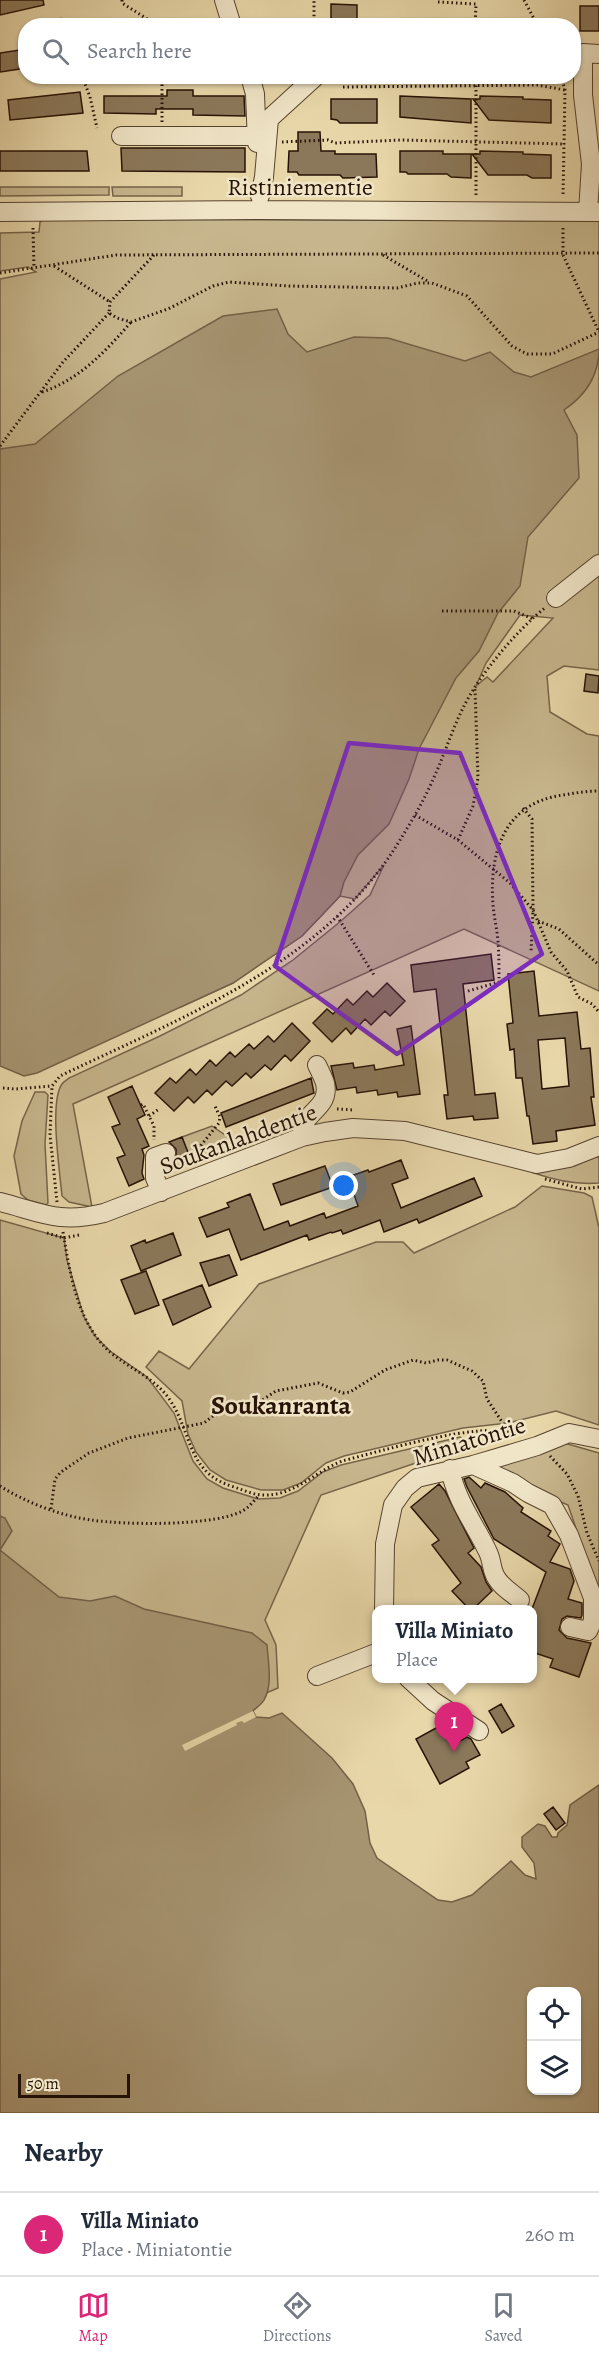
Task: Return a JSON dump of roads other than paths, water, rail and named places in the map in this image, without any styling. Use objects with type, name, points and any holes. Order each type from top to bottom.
[{"type":"street","points":[[224,0],[234,18]]},
{"type":"street","points":[[593,212],[592,120],[583,53],[599,54]]},
{"type":"street","points":[[252,84],[255,94],[257,136],[256,180],[260,203]]},
{"type":"street","points":[[260,203],[269,119],[307,84]]},
{"type":"street","points":[[122,136],[257,136]]},
{"type":"street","name":"Ristiniementie","points":[[0,212],[260,203],[593,212]]},
{"type":"street","points":[[556,598],[599,564]]},
{"type":"street","points":[[302,1137],[301,1127],[321,1103],[325,1093],[325,1084],[317,1065]]},
{"type":"street","name":"Soukanlahdentie","points":[[0,1202],[49,1216],[74,1219],[104,1214],[302,1137],[353,1128],[396,1130],[537,1164],[569,1158],[599,1146]]},
{"type":"street","points":[[161,1155],[155,1178],[161,1192]]},
{"type":"street","name":"Miniatontie","points":[[384,1605],[385,1544],[393,1505],[405,1488],[417,1478],[473,1465],[537,1446],[569,1433],[599,1439]]},
{"type":"street","points":[[473,1465],[513,1483],[552,1505],[569,1535],[593,1598],[593,1621],[588,1631],[570,1628]]},
{"type":"street","points":[[450,1470],[454,1489],[486,1548],[493,1563],[494,1573],[503,1587],[520,1599]]},
{"type":"street","points":[[317,1676],[372,1655]]},
{"type":"street","points":[[413,1683],[433,1701],[479,1731]]},
{"type":"place","name":"Villa Miniato","points":[[454,1752]]},
{"type":"district","name":"Soukanranta","points":[[281,1405]]}]
